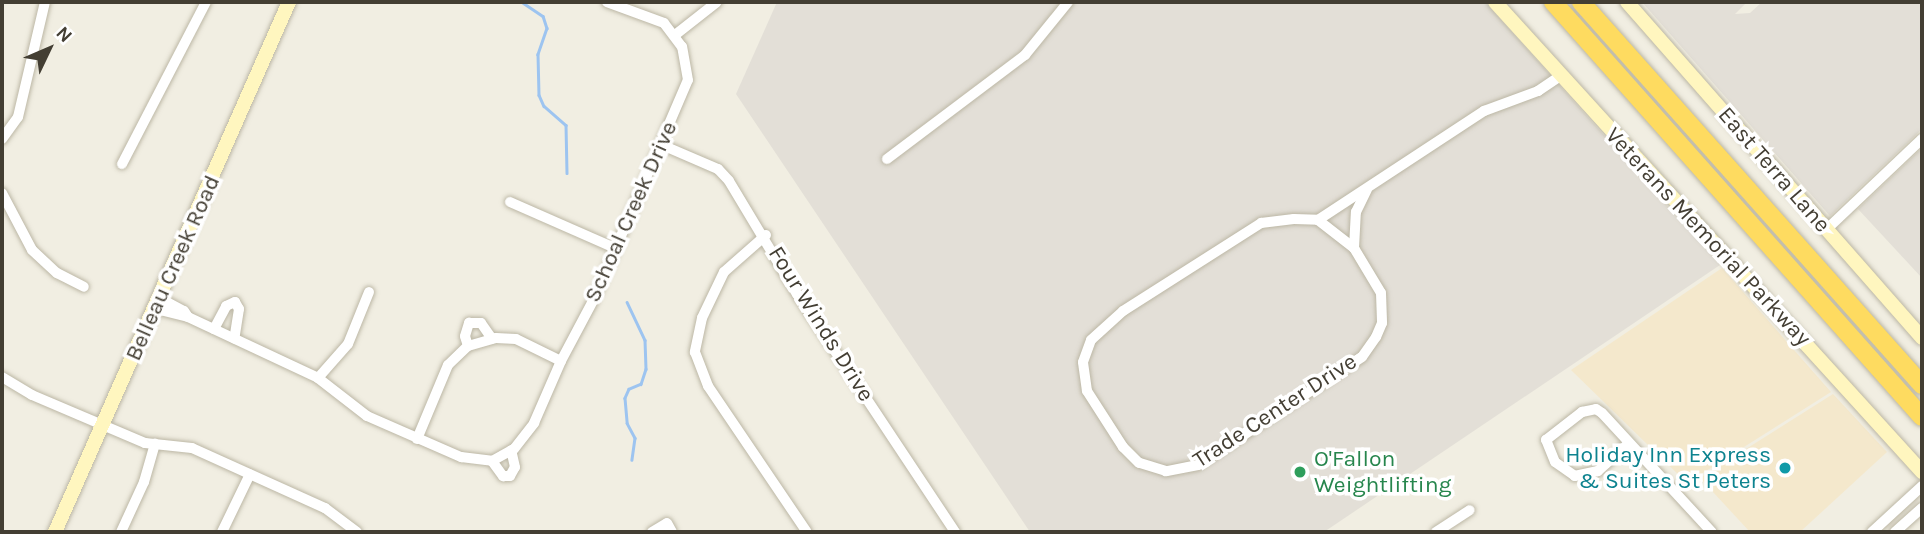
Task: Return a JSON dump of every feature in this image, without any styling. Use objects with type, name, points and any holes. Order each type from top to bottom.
[{"type":"highway","points":[[1553,2],[1922,417]]},
{"type":"highway","points":[[1581,2],[1922,385]]},
{"type":"street","points":[[2,139],[18,117],[45,2]]},
{"type":"street","points":[[122,163],[206,2]]},
{"type":"street","name":"Belleau Creek Road","points":[[55,532],[159,304],[289,2]]},
{"type":"street","points":[[607,2],[651,15],[675,35],[717,2]]},
{"type":"street","points":[[887,159],[1025,55],[1068,2]]},
{"type":"street","name":"Veterans Memorial Parkway","points":[[1495,2],[1559,77],[1922,472]]},
{"type":"street","name":"East Terra Lane","points":[[1627,2],[1922,338]]},
{"type":"street","name":"Schoal Creek Drive","points":[[159,304],[184,311],[188,317],[318,378],[367,416],[417,439],[461,457],[492,460],[512,450],[534,423],[662,145],[688,80],[675,35]]},
{"type":"street","points":[[1318,220],[1484,111],[1538,91],[1559,77]]},
{"type":"street","points":[[1826,230],[1922,139]]},
{"type":"street","name":"Four Winds Drive","points":[[662,145],[718,169],[766,235],[797,294],[955,532]]},
{"type":"street","points":[[1354,248],[1356,212],[1367,188]]},
{"type":"street","points":[[2,193],[32,250],[57,273],[84,287]]},
{"type":"street","points":[[510,202],[615,248]]},
{"type":"street","name":"Trade Center Drive","points":[[1318,220],[1354,248],[1381,293],[1383,306],[1376,337],[1362,357],[1198,465],[1166,471],[1131,457],[1087,391],[1083,362],[1091,340],[1123,311],[1261,223],[1318,220]]},
{"type":"street","points":[[766,235],[724,272],[702,318],[695,352],[708,386],[807,532]]},
{"type":"street","points":[[318,378],[348,344],[369,292]]},
{"type":"street","points":[[214,329],[226,306],[234,302],[239,309],[234,339]]},
{"type":"street","points":[[468,346],[465,337],[469,323],[481,323],[492,339]]},
{"type":"street","points":[[417,439],[448,365],[468,346],[492,339],[516,339],[561,360]]},
{"type":"street","points":[[2,377],[32,395],[155,444],[182,444],[338,514],[357,532]]},
{"type":"street","points":[[1629,443],[1598,471],[1574,476],[1555,462],[1546,440],[1582,412],[1596,409],[1629,443],[1712,532]]},
{"type":"street","points":[[121,532],[144,482],[155,444]]},
{"type":"street","name":"Schoal Creek Drive","points":[[492,460],[503,475],[510,476],[516,467],[512,450]]},
{"type":"street","points":[[222,532],[250,474]]},
{"type":"street","points":[[1872,532],[1922,486]]},
{"type":"street","points":[[1895,532],[1922,508]]},
{"type":"street","points":[[1436,532],[1470,510]]},
{"type":"street","points":[[652,532],[667,523],[673,532]]},
{"type":"shaded area","points":[[777,2],[1485,2],[1720,265],[1324,532],[1030,532],[736,94]]},
{"type":"shaded area","points":[[1642,2],[1747,2],[1735,14],[1750,13],[1762,2],[1922,2],[1922,129],[1830,216]]},
{"type":"shaded area","points":[[1922,148],[1922,278],[1858,209]]},
{"type":"shaded area","points":[[1722,268],[1831,392],[1687,483],[1571,370]]},
{"type":"shaded area","points":[[1833,394],[1887,452],[1800,532],[1750,532],[1700,478]]},
{"type":"waterway","points":[[522,2],[543,16],[547,28],[538,54],[539,95],[544,106],[566,125],[567,173]]},
{"type":"waterway","points":[[627,302],[645,340],[646,369],[641,384],[629,389],[625,398],[627,423],[635,438],[632,460]]},
{"type":"place","name":"Holiday Inn Express & Suites St Peters","points":[[1785,468]]},
{"type":"place","name":"O'Fallon Weightlifting","points":[[1300,472]]}]
